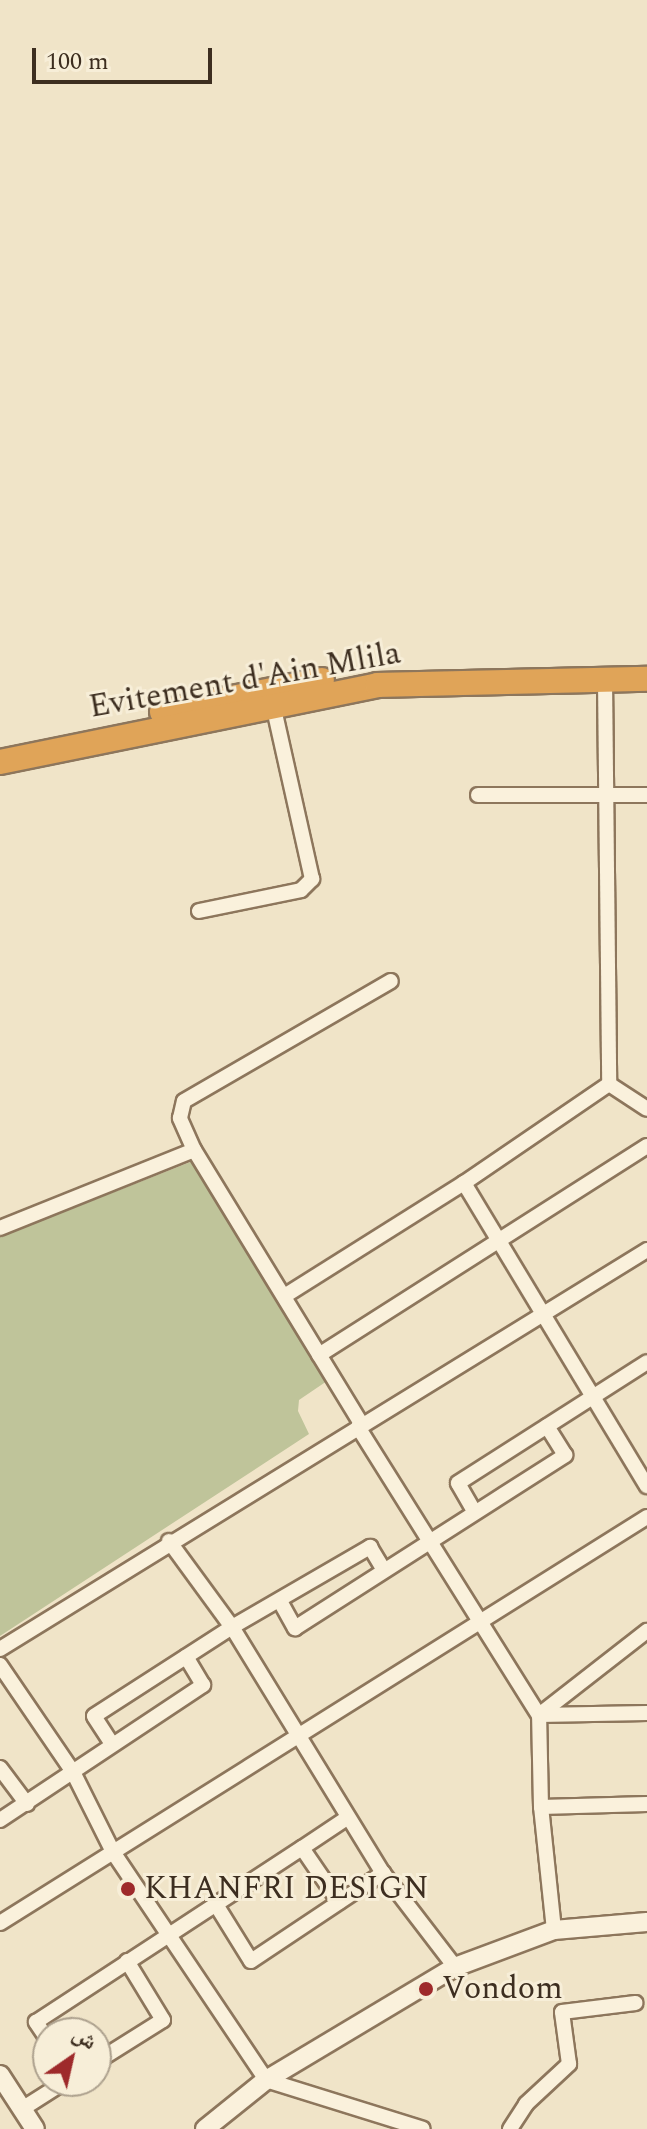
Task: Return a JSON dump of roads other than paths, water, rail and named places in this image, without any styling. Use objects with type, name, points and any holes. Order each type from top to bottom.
[{"type":"highway","name":"Evitement d'Ain Mlila","points":[[0,747],[372,672],[472,664],[647,665]]},
{"type":"highway","name":"Evitement d'Ain Mlila","points":[[0,762],[274,709],[327,693],[377,685],[647,679]]},
{"type":"street","points":[[605,679],[609,1084]]},
{"type":"street","points":[[199,911],[301,890],[312,879],[274,709]]},
{"type":"street","points":[[478,795],[647,795]]},
{"type":"street","points":[[391,981],[184,1101],[180,1118],[194,1150],[286,1295],[427,1542],[539,1715],[541,1807],[554,1930]]},
{"type":"street","points":[[609,1084],[647,1109]]},
{"type":"street","points":[[286,1295],[464,1183],[609,1084]]},
{"type":"street","points":[[319,1355],[500,1243],[647,1146]]},
{"type":"street","points":[[0,1228],[194,1150]]},
{"type":"street","points":[[464,1183],[547,1313],[647,1486]]},
{"type":"street","points":[[0,1649],[169,1541],[647,1250]]},
{"type":"street","points":[[474,1511],[458,1483],[596,1395],[644,1370]]},
{"type":"street","points":[[281,1603],[295,1628],[565,1455],[547,1426]]},
{"type":"street","points":[[0,1923],[647,1517]]},
{"type":"street","points":[[169,1541],[232,1627],[297,1739],[383,1873],[455,1967]]},
{"type":"street","points":[[112,1744],[94,1716],[232,1627],[281,1603],[370,1547],[384,1570]]},
{"type":"street","points":[[539,1715],[647,1631]]},
{"type":"street","points":[[0,1820],[203,1685],[186,1657]]},
{"type":"street","points":[[0,1665],[73,1772],[113,1852],[266,2080],[423,2129]]},
{"type":"street","points":[[539,1715],[647,1713]]},
{"type":"street","points":[[0,1768],[27,1804]]},
{"type":"street","points":[[541,1807],[647,1804]]},
{"type":"street","points":[[43,2017],[347,1818]]},
{"type":"street","points":[[302,1848],[339,1902]]},
{"type":"street","points":[[215,1903],[251,1961],[383,1873]]},
{"type":"street","points":[[205,2129],[266,2080],[455,1967],[554,1930],[647,1922]]},
{"type":"street","points":[[112,2052],[163,2020],[127,1961]]},
{"type":"street","points":[[510,2129],[526,2104],[569,2064],[562,2012],[635,2003]]},
{"type":"street","points":[[0,2075],[35,2129]]},
{"type":"street","points":[[22,2109],[41,2097]]},
{"type":"place","name":"KHANFRI DESIGN","points":[[128,1889]]},
{"type":"place","name":"Vondom","points":[[426,1989]]}]
